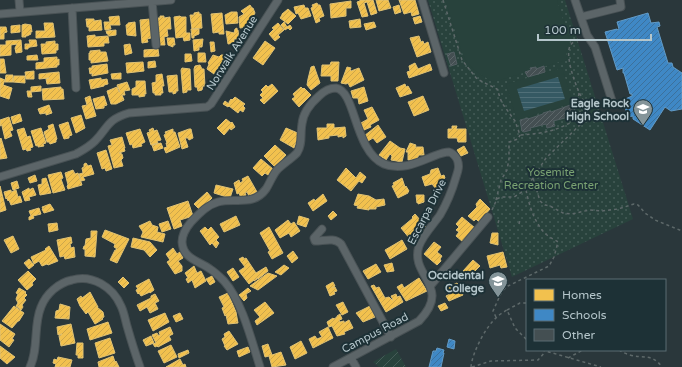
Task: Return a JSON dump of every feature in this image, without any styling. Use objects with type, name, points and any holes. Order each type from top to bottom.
[{"type":"street","points":[[19,0],[20,12]]},
{"type":"street","points":[[0,14],[171,0]]},
{"type":"street","name":"Norwalk Avenue","points":[[0,177],[76,154],[91,144],[110,122],[119,116],[129,113],[207,106],[212,104],[278,0]]},
{"type":"street","points":[[422,0],[444,73]]},
{"type":"street","points":[[575,0],[587,35],[595,47],[613,104]]},
{"type":"street","points":[[580,17],[621,7],[620,0]]},
{"type":"street","points":[[152,2],[156,45]]},
{"type":"street","points":[[72,8],[76,88]]},
{"type":"street","name":"Escarpa Drive","points":[[260,367],[244,319],[231,290],[213,271],[188,256],[182,244],[182,236],[187,227],[211,204],[220,201],[250,201],[258,198],[264,192],[277,170],[296,153],[300,146],[304,115],[322,92],[331,88],[338,88],[343,91],[349,101],[363,140],[375,158],[385,164],[399,166],[412,164],[442,153],[449,152],[455,155],[459,169],[452,191],[440,215],[424,238],[418,254],[422,270],[431,285]]},
{"type":"street","points":[[431,285],[488,217]]},
{"type":"street","points":[[322,229],[314,238],[315,241],[333,239],[337,240],[341,244],[391,337]]},
{"type":"street","points":[[30,367],[34,355],[38,317],[41,307],[53,290],[62,283],[73,279],[85,278],[95,280],[102,284],[111,291],[121,305],[140,367]]},
{"type":"street","name":"Campus Road","points":[[333,367],[419,321],[426,314],[432,299],[431,285]]},
{"type":"street","points":[[351,358],[356,367]]},
{"type":"path","points":[[442,0],[462,60],[477,79],[498,88],[502,103],[515,121],[520,134],[518,139],[509,142],[510,159],[507,170],[501,180],[496,200],[488,217]]},
{"type":"path","points":[[496,200],[502,197],[514,197],[525,190],[546,158],[588,117],[588,110],[579,93],[568,59],[570,45],[587,35]]},
{"type":"path","points":[[520,134],[542,133],[561,128],[579,118],[581,113],[578,101],[579,93]]},
{"type":"path","points":[[533,178],[536,194],[540,201],[545,205],[563,212],[572,214],[589,210],[602,211],[618,209],[634,204],[638,205],[645,213],[655,220],[682,231]]},
{"type":"path","points":[[496,318],[493,311],[502,290],[549,266],[554,257],[558,242],[547,235],[541,228],[531,210],[525,190]]},
{"type":"path","points":[[519,224],[520,220]]},
{"type":"path","points":[[526,303],[520,303],[496,318],[484,334],[473,356],[471,367],[491,361],[538,360],[545,352],[601,367]]},
{"type":"path","points":[[507,310],[515,328],[526,339]]},
{"type":"path","points":[[568,358],[581,351]]},
{"type":"path","points":[[620,351],[631,356],[644,356],[654,359],[662,367]]},
{"type":"green space","name":"Yosemite Recreation Center","points":[[428,0],[565,0],[633,219],[512,277]]},
{"type":"green space","points":[[445,0],[557,0],[570,42],[567,47],[566,60],[493,82],[476,71],[463,55]]},
{"type":"green space","points":[[562,68],[573,103],[517,120],[506,84]]},
{"type":"green space","points":[[396,349],[406,367],[379,367],[373,362]]},
{"type":"water","points":[[558,77],[565,99],[524,111],[517,89]]},
{"type":"building: Homes","points":[[360,0],[373,0],[377,13],[371,15],[367,2],[364,3],[368,16],[362,17],[357,2]]},
{"type":"building: Homes","points":[[376,0],[388,0],[391,8],[379,11]]},
{"type":"building: Homes","points":[[399,0],[415,0],[419,14],[412,16],[411,12],[404,14]]},
{"type":"building: Homes","points":[[351,1],[351,8],[346,8],[346,16],[331,18],[330,4]]},
{"type":"building: Homes","points":[[317,3],[320,5],[324,16],[319,18],[320,21],[316,23],[311,8],[313,7],[312,5]]},
{"type":"building: Homes","points":[[250,5],[255,13],[247,27],[240,28],[239,17],[244,14],[241,11]]},
{"type":"building: Homes","points":[[304,5],[305,8],[308,8],[311,16],[301,19],[298,13],[296,14],[294,7]]},
{"type":"building: Homes","points":[[399,5],[401,12],[395,14],[393,7]]},
{"type":"building: Homes","points":[[288,9],[296,16],[288,24],[280,18]]},
{"type":"building: Homes","points":[[199,12],[199,14],[201,14],[202,28],[192,29],[190,15],[194,15],[194,13]]},
{"type":"building: Homes","points":[[231,12],[237,12],[238,23],[226,24],[225,15]]},
{"type":"building: Homes","points":[[222,13],[224,34],[219,34],[219,32],[213,33],[211,14]]},
{"type":"building: Homes","points":[[119,16],[120,25],[110,25],[111,29],[105,30],[104,22],[110,22],[109,17]]},
{"type":"building: Homes","points":[[160,16],[164,16],[164,18],[170,17],[171,29],[167,29],[168,36],[164,37],[165,45],[159,45],[157,18],[160,18]]},
{"type":"building: Homes","points":[[420,16],[422,22],[415,24],[413,18]]},
{"type":"building: Homes","points":[[174,17],[186,17],[186,33],[190,33],[190,40],[184,41],[183,37],[176,38]]},
{"type":"building: Homes","points":[[86,19],[94,19],[94,21],[101,20],[102,30],[89,31]]},
{"type":"building: Homes","points":[[150,19],[151,38],[147,39],[148,42],[142,43],[140,20]]},
{"type":"building: Homes","points":[[360,19],[361,27],[350,28],[349,21]]},
{"type":"building: Homes","points":[[135,22],[136,36],[127,35],[126,25],[128,23]]},
{"type":"building: Homes","points":[[284,22],[287,27],[290,25],[292,28],[290,30],[288,28],[285,30],[281,25]]},
{"type":"building: Homes","points":[[374,22],[376,27],[366,30],[364,24]]},
{"type":"building: Homes","points":[[44,23],[53,23],[55,37],[36,38],[36,31],[45,31]]},
{"type":"building: Homes","points":[[278,23],[284,30],[278,35],[280,37],[275,41],[269,34],[274,29],[272,28]]},
{"type":"building: Homes","points":[[20,25],[20,32],[11,33],[11,26]]},
{"type":"building: Homes","points":[[22,25],[31,25],[32,32],[30,32],[31,34],[27,36],[26,35],[26,37],[22,37]]},
{"type":"building: Homes","points":[[0,27],[6,27],[7,32],[4,33],[4,39],[0,39]]},
{"type":"building: Homes","points":[[237,28],[239,39],[234,39],[234,43],[228,44],[226,31],[234,33],[235,29]]},
{"type":"building: Homes","points":[[191,29],[199,29],[199,34],[194,36],[194,38],[192,38]]},
{"type":"building: Homes","points":[[116,30],[116,35],[109,36],[106,31]]},
{"type":"building: Homes","points":[[95,35],[95,37],[108,36],[109,43],[104,43],[104,46],[88,47],[87,36]]},
{"type":"building: Homes","points":[[419,36],[421,42],[423,41],[424,44],[428,42],[431,52],[417,57],[410,38]]},
{"type":"building: Homes","points":[[167,38],[174,38],[175,45],[173,45],[173,47],[168,45]]},
{"type":"building: Homes","points":[[203,39],[202,47],[199,47],[199,50],[194,51],[193,40]]},
{"type":"building: Homes","points":[[21,40],[22,52],[16,53],[15,48],[17,44],[11,45],[11,55],[0,56],[0,45],[6,45],[6,41]]},
{"type":"building: Homes","points":[[29,40],[36,40],[37,46],[25,49],[25,44],[30,44]]},
{"type":"building: Homes","points":[[55,41],[55,44],[58,44],[58,50],[56,50],[56,53],[42,54],[41,44]]},
{"type":"building: Homes","points":[[265,41],[275,48],[263,65],[253,58]]},
{"type":"building: Homes","points":[[210,42],[214,42],[215,51],[211,52]]},
{"type":"building: Homes","points":[[130,44],[132,53],[125,55],[124,45]]},
{"type":"building: Homes","points":[[158,49],[159,56],[144,57],[144,50]]},
{"type":"building: Homes","points":[[100,50],[100,52],[106,52],[108,61],[91,63],[91,60],[89,60],[90,51]]},
{"type":"building: Homes","points":[[198,53],[205,53],[206,62],[198,62]]},
{"type":"building: Homes","points":[[185,54],[191,54],[192,61],[185,62]]},
{"type":"building: Homes","points":[[37,55],[38,60],[27,60],[27,56]]},
{"type":"building: Homes","points":[[213,55],[219,57],[223,55],[226,57],[214,74],[207,69],[208,63]]},
{"type":"building: Homes","points":[[57,57],[57,60],[59,59],[59,65],[57,65],[57,67],[36,69],[36,63],[44,62],[44,58]]},
{"type":"building: Homes","points":[[0,59],[4,59],[6,73],[0,73]]},
{"type":"building: Homes","points":[[155,61],[156,67],[148,68],[148,62]]},
{"type":"building: Homes","points":[[143,62],[144,71],[127,73],[126,63]]},
{"type":"building: Homes","points":[[331,62],[339,62],[338,81],[331,81],[331,76],[321,76],[322,65],[330,65]]},
{"type":"building: Homes","points":[[415,63],[418,69],[430,64],[432,70],[409,78],[407,72],[410,71],[409,66]]},
{"type":"building: Homes","points":[[107,64],[108,73],[92,76],[92,73],[90,74],[89,68],[92,68],[92,66]]},
{"type":"building: Homes","points":[[200,65],[202,69],[204,69],[205,86],[203,86],[202,90],[198,91],[197,87],[195,87],[194,69],[195,66]]},
{"type":"building: Homes","points":[[314,66],[320,83],[311,90],[307,85],[311,67]]},
{"type":"building: Homes","points":[[347,67],[351,68],[351,71],[359,68],[364,80],[350,87],[348,83],[341,83]]},
{"type":"building: Homes","points":[[182,68],[190,69],[191,90],[187,90],[187,92],[183,93],[181,70]]},
{"type":"building: Homes","points":[[34,71],[34,79],[26,79],[25,72]]},
{"type":"building: Homes","points":[[59,72],[60,83],[47,84],[46,79],[49,78],[39,79],[39,74]]},
{"type":"building: Homes","points":[[121,73],[121,79],[112,79],[111,74]]},
{"type":"building: Homes","points":[[162,74],[164,86],[162,86],[163,93],[161,93],[161,95],[155,95],[155,93],[153,93],[152,83],[156,82],[156,75]]},
{"type":"building: Homes","points":[[6,75],[13,75],[13,82],[5,82]]},
{"type":"building: Homes","points":[[177,75],[178,91],[173,94],[173,92],[169,92],[167,76]]},
{"type":"building: Homes","points":[[14,76],[25,76],[25,83],[13,82]]},
{"type":"building: Homes","points":[[0,78],[5,80],[3,85],[12,88],[9,99],[0,96]]},
{"type":"building: Homes","points":[[101,78],[101,80],[107,79],[108,84],[91,89],[89,80]]},
{"type":"building: Homes","points":[[136,81],[145,81],[145,96],[139,97],[139,95],[132,95],[132,89],[136,87]]},
{"type":"building: Homes","points":[[127,82],[130,90],[124,91],[125,95],[122,95],[124,100],[116,104],[111,104],[107,91],[117,87],[120,92],[117,85]]},
{"type":"building: Homes","points":[[272,84],[278,91],[264,104],[260,100],[263,98],[260,95],[263,92],[261,90],[266,85],[268,87]]},
{"type":"building: Homes","points":[[405,84],[412,93],[400,97],[396,88]]},
{"type":"building: Homes","points":[[41,86],[41,91],[31,92],[32,97],[28,97],[27,91],[31,91],[31,87]]},
{"type":"building: Homes","points":[[61,87],[61,89],[63,89],[64,99],[43,100],[42,89]]},
{"type":"building: Homes","points":[[301,87],[311,95],[299,107],[292,99],[295,97],[293,94]]},
{"type":"building: Homes","points":[[364,87],[368,101],[359,104],[358,98],[353,98],[351,91]]},
{"type":"building: Homes","points":[[90,96],[96,116],[86,119],[82,106],[87,105],[85,98]]},
{"type":"building: Homes","points":[[104,96],[107,105],[104,106],[104,108],[96,109],[93,99]]},
{"type":"building: Homes","points":[[423,96],[429,110],[414,116],[408,102]]},
{"type":"building: Homes","points":[[235,97],[245,104],[243,106],[245,108],[243,112],[240,110],[238,113],[229,106],[228,107],[223,104],[225,101],[229,104],[231,99],[232,100]]},
{"type":"building: Homes","points":[[49,105],[52,113],[46,115],[46,113],[40,114],[38,109]]},
{"type":"building: Homes","points":[[372,107],[379,120],[370,125],[371,127],[364,130],[361,123],[368,119],[364,110]]},
{"type":"building: Homes","points":[[20,114],[22,121],[13,124],[11,117]]},
{"type":"building: Homes","points":[[81,115],[85,128],[76,133],[71,118]]},
{"type":"building: Homes","points":[[9,117],[13,130],[10,131],[12,136],[5,139],[2,125],[0,126],[0,120]]},
{"type":"building: Homes","points":[[226,119],[231,123],[232,122],[235,127],[231,130],[230,128],[224,135],[217,128]]},
{"type":"building: Homes","points":[[68,122],[72,135],[69,136],[69,138],[64,139],[59,125]]},
{"type":"building: Homes","points":[[53,124],[57,139],[56,142],[50,144],[47,142],[44,132],[49,129],[48,126]]},
{"type":"building: Homes","points":[[327,124],[334,124],[334,128],[345,127],[346,136],[343,138],[343,136],[338,137],[338,135],[329,136],[329,138],[318,140],[317,128],[327,128]]},
{"type":"building: Homes","points":[[378,125],[386,137],[377,143],[373,138],[368,141],[364,136]]},
{"type":"building: Homes","points":[[452,126],[457,126],[456,129],[466,129],[466,142],[458,142],[457,138],[448,138],[448,129],[452,129]]},
{"type":"building: Homes","points":[[24,128],[27,137],[30,136],[33,147],[30,148],[31,150],[27,151],[26,149],[23,150],[17,130]]},
{"type":"building: Homes","points":[[41,128],[46,143],[43,144],[44,146],[38,147],[38,145],[36,146],[31,131]]},
{"type":"building: Homes","points":[[153,128],[154,131],[157,130],[161,140],[157,141],[158,143],[151,145],[147,133]]},
{"type":"building: Homes","points":[[286,128],[300,134],[294,148],[280,140]]},
{"type":"building: Homes","points":[[140,129],[145,142],[141,144],[142,146],[133,148],[132,144],[130,145],[126,133]]},
{"type":"building: Homes","points":[[173,129],[180,147],[166,153],[164,148],[167,147],[167,143],[164,135],[166,134],[165,132]]},
{"type":"building: Homes","points":[[191,129],[193,138],[189,140],[188,138],[185,138],[188,147],[182,149],[178,133]]},
{"type":"building: Homes","points":[[122,137],[125,151],[119,153],[122,154],[123,158],[121,160],[123,166],[114,168],[108,146],[112,145],[110,140]]},
{"type":"building: Homes","points":[[1,138],[7,158],[0,159],[0,139]]},
{"type":"building: Homes","points":[[390,141],[400,148],[405,149],[402,162],[391,160],[392,156],[390,154],[386,160],[379,155]]},
{"type":"building: Homes","points":[[161,143],[163,148],[154,151],[152,145]]},
{"type":"building: Homes","points":[[410,143],[416,145],[415,147],[423,147],[424,155],[419,155],[416,160],[408,160],[408,152],[406,152]]},
{"type":"building: Homes","points":[[275,145],[286,155],[275,167],[264,156]]},
{"type":"building: Homes","points":[[464,146],[468,153],[461,156],[457,150]]},
{"type":"building: Homes","points":[[106,150],[112,169],[106,171],[105,168],[102,169],[97,153]]},
{"type":"building: Homes","points":[[261,159],[273,169],[268,175],[265,173],[262,176],[253,168]]},
{"type":"building: Homes","points":[[86,163],[88,166],[91,165],[94,174],[83,177],[85,180],[81,181],[79,174],[83,173],[82,168]]},
{"type":"building: Homes","points":[[346,168],[356,178],[360,172],[366,177],[362,183],[359,181],[351,191],[337,180]]},
{"type":"building: Homes","points":[[438,168],[441,176],[444,175],[445,178],[439,182],[440,185],[436,189],[432,184],[425,186],[422,177],[430,174],[431,170]]},
{"type":"building: Homes","points":[[73,170],[75,174],[78,173],[82,185],[68,189],[65,173]]},
{"type":"building: Homes","points":[[61,172],[63,178],[61,179],[65,190],[53,193],[48,175]]},
{"type":"building: Homes","points":[[35,175],[37,181],[30,183],[28,178]]},
{"type":"building: Homes","points":[[248,176],[257,192],[249,196],[247,192],[245,193],[246,195],[241,198],[239,193],[237,194],[234,183],[239,180],[240,183],[243,181],[242,179]]},
{"type":"building: Homes","points":[[46,178],[51,193],[40,195],[38,185],[42,184],[42,179]]},
{"type":"building: Homes","points":[[402,178],[405,187],[406,186],[409,191],[398,198],[392,186],[394,185],[393,183]]},
{"type":"building: Homes","points":[[17,181],[19,188],[13,190],[11,183]]},
{"type":"building: Homes","points":[[216,185],[233,189],[230,198],[214,193]]},
{"type":"building: Homes","points":[[0,186],[6,210],[0,212]]},
{"type":"building: Homes","points":[[29,188],[29,190],[33,188],[36,195],[29,197],[30,200],[25,201],[22,192]]},
{"type":"building: Homes","points":[[11,190],[11,192],[16,190],[18,197],[20,196],[22,202],[11,205],[9,200],[8,201],[7,198],[6,199],[4,192]]},
{"type":"building: Homes","points":[[207,192],[212,198],[200,210],[194,204]]},
{"type":"building: Homes","points":[[323,194],[327,201],[313,211],[308,203],[314,199],[315,201]]},
{"type":"building: Homes","points":[[358,194],[369,196],[376,200],[384,199],[385,205],[376,207],[376,209],[370,209],[370,207],[369,210],[357,208],[358,206],[354,205]]},
{"type":"building: Homes","points":[[416,195],[424,195],[424,202],[418,204]]},
{"type":"building: Homes","points":[[480,199],[490,209],[479,222],[476,219],[474,221],[468,216],[477,207],[476,204]]},
{"type":"building: Homes","points":[[188,201],[193,216],[180,220],[182,226],[174,229],[167,208]]},
{"type":"building: Homes","points":[[50,204],[54,210],[44,213],[42,207]]},
{"type":"building: Homes","points":[[39,208],[41,214],[33,216],[34,218],[29,220],[29,217],[31,216],[29,211]]},
{"type":"building: Homes","points":[[333,211],[337,215],[331,220],[328,216]]},
{"type":"building: Homes","points":[[415,214],[427,228],[421,233],[420,231],[410,239],[401,228],[413,218],[412,217]]},
{"type":"building: Homes","points":[[236,216],[240,225],[224,232],[220,224]]},
{"type":"building: Homes","points":[[299,216],[309,219],[306,227],[297,224]]},
{"type":"building: Homes","points":[[462,217],[475,228],[463,242],[456,236],[459,232],[456,230],[459,227],[456,224]]},
{"type":"building: Homes","points":[[288,220],[291,224],[294,222],[300,231],[291,237],[289,233],[280,238],[275,230]]},
{"type":"building: Homes","points":[[150,221],[152,225],[158,227],[157,232],[165,234],[163,242],[141,237],[143,232],[139,226]]},
{"type":"building: Homes","points":[[168,221],[171,229],[162,232],[159,224]]},
{"type":"building: Homes","points":[[57,223],[58,230],[49,232],[48,224]]},
{"type":"building: Homes","points":[[205,227],[208,230],[211,227],[219,237],[216,240],[219,243],[216,248],[212,243],[210,245],[200,231]]},
{"type":"building: Homes","points":[[269,227],[283,253],[272,259],[268,252],[270,251],[260,233]]},
{"type":"building: Homes","points":[[105,230],[129,239],[117,263],[110,260],[117,249],[114,247],[115,244],[102,237]]},
{"type":"building: Homes","points":[[91,231],[97,231],[95,257],[85,256],[85,249],[83,249],[86,239],[91,238]]},
{"type":"building: Homes","points":[[492,233],[498,233],[498,245],[490,243]]},
{"type":"building: Homes","points":[[13,236],[19,249],[11,253],[4,240]]},
{"type":"building: Homes","points":[[71,237],[72,243],[70,244],[71,248],[74,247],[75,257],[65,259],[64,256],[60,257],[57,240]]},
{"type":"building: Homes","points":[[133,238],[150,242],[157,250],[150,257],[144,250],[131,247]]},
{"type":"building: Homes","points":[[402,240],[407,249],[390,259],[385,250]]},
{"type":"building: Homes","points":[[434,242],[441,247],[437,252],[442,256],[440,259],[441,261],[437,265],[424,254]]},
{"type":"building: Homes","points":[[49,246],[58,261],[42,266],[39,261],[34,264],[31,257],[46,250],[45,249]]},
{"type":"building: Homes","points":[[173,248],[177,254],[180,252],[183,258],[178,261],[182,266],[182,271],[175,274],[167,262],[170,260],[166,254]]},
{"type":"building: Homes","points":[[293,251],[298,258],[292,263],[287,256]]},
{"type":"building: Homes","points":[[503,252],[507,267],[501,268],[500,265],[490,268],[487,256]]},
{"type":"building: Homes","points":[[243,257],[244,259],[246,258],[256,273],[266,267],[268,271],[249,284],[239,271],[245,267],[239,259]]},
{"type":"building: Homes","points":[[29,259],[34,265],[29,269],[24,263]]},
{"type":"building: Homes","points":[[473,260],[480,266],[473,273],[475,275],[472,279],[463,271]]},
{"type":"building: Homes","points":[[392,263],[394,271],[387,272],[384,265]]},
{"type":"building: Homes","points":[[376,264],[381,272],[368,279],[363,271]]},
{"type":"building: Homes","points":[[284,265],[289,268],[281,275],[275,272]]},
{"type":"building: Homes","points":[[194,266],[197,273],[201,271],[206,281],[195,288],[192,280],[188,283],[186,279],[188,278],[185,273]]},
{"type":"building: Homes","points":[[233,268],[239,277],[233,281],[227,272]]},
{"type":"building: Homes","points":[[28,271],[36,279],[32,283],[33,285],[27,290],[18,280]]},
{"type":"building: Homes","points":[[268,273],[277,276],[258,290],[250,286]]},
{"type":"building: Homes","points":[[212,276],[215,282],[210,285],[206,279]]},
{"type":"building: Homes","points":[[123,277],[129,283],[124,288],[118,282]]},
{"type":"building: Homes","points":[[419,278],[427,291],[406,301],[397,287],[402,284],[404,288]]},
{"type":"building: Homes","points":[[149,279],[154,290],[141,296],[136,290],[138,289],[136,286]]},
{"type":"building: Homes","points":[[333,282],[335,286],[332,288],[335,287],[337,291],[334,292],[335,294],[330,296],[326,286]]},
{"type":"building: Homes","points":[[457,283],[463,295],[449,301],[446,296],[450,294],[447,288]]},
{"type":"building: Homes","points":[[374,285],[376,288],[379,287],[385,298],[389,297],[393,300],[391,296],[396,294],[397,297],[400,296],[403,302],[386,312],[371,286]]},
{"type":"building: Homes","points":[[19,288],[26,292],[25,293],[27,295],[24,298],[26,300],[22,305],[23,307],[21,310],[16,306],[18,303],[16,299],[18,294],[16,293]]},
{"type":"building: Homes","points":[[248,288],[251,291],[246,294],[247,298],[244,301],[239,295]]},
{"type":"building: Homes","points":[[90,292],[97,307],[103,312],[104,317],[95,324],[88,312],[86,314],[80,306],[77,299],[81,296],[82,298]]},
{"type":"building: Homes","points":[[228,293],[236,312],[238,323],[228,324],[226,315],[225,316],[222,308],[224,307],[219,297]]},
{"type":"building: Homes","points":[[155,294],[159,301],[155,303],[158,309],[150,313],[147,307],[140,311],[137,305],[151,298],[151,296]]},
{"type":"building: Homes","points":[[265,302],[274,313],[257,325],[255,321],[260,317],[254,310]]},
{"type":"building: Homes","points":[[343,302],[348,312],[342,315],[336,305]]},
{"type":"building: Homes","points":[[445,303],[448,308],[441,311],[438,306]]},
{"type":"building: Homes","points":[[60,304],[70,307],[69,319],[55,318],[56,311],[59,310]]},
{"type":"building: Homes","points":[[14,306],[24,313],[12,328],[2,321]]},
{"type":"building: Homes","points":[[370,306],[375,317],[363,322],[356,313]]},
{"type":"building: Homes","points":[[165,313],[169,322],[153,331],[148,320]]},
{"type":"building: Homes","points":[[180,313],[183,319],[176,322],[173,316]]},
{"type":"building: Homes","points":[[340,314],[342,319],[339,320],[340,322],[344,321],[344,323],[349,320],[353,328],[344,332],[345,334],[337,336],[332,326],[329,327],[327,322]]},
{"type":"building: Homes","points":[[108,322],[112,333],[90,340],[87,329]]},
{"type":"building: Homes","points":[[0,324],[15,334],[12,339],[14,340],[9,347],[0,340]]},
{"type":"building: Homes","points":[[71,324],[75,343],[61,346],[59,336],[62,334],[58,335],[57,327]]},
{"type":"building: Homes","points":[[170,327],[173,334],[169,336],[171,340],[158,347],[155,347],[153,344],[156,343],[152,335],[157,333],[159,336],[159,332]]},
{"type":"building: Homes","points":[[328,327],[333,338],[313,348],[309,339],[315,336],[317,339],[322,337],[319,332]]},
{"type":"building: Homes","points":[[229,331],[238,344],[227,350],[222,339],[225,337],[224,334]]},
{"type":"building: Homes","points":[[151,336],[154,343],[146,346],[143,340]]},
{"type":"building: Homes","points":[[110,338],[115,353],[99,358],[95,343]]},
{"type":"building: Homes","points":[[301,341],[307,353],[295,359],[290,347]]},
{"type":"building: Homes","points":[[77,343],[83,343],[83,358],[78,358],[78,355],[76,355]]},
{"type":"building: Homes","points":[[268,344],[272,355],[281,352],[286,365],[272,367],[269,356],[265,357],[262,346]]},
{"type":"building: Homes","points":[[171,345],[177,357],[164,363],[158,351]]},
{"type":"building: Homes","points":[[0,346],[15,357],[7,364],[0,358]]},
{"type":"building: Homes","points":[[248,347],[250,352],[239,357],[237,351]]},
{"type":"building: Homes","points":[[188,350],[189,353],[179,358],[178,354]]},
{"type":"building: Homes","points":[[113,356],[119,367],[99,367],[98,362]]},
{"type":"building: Homes","points":[[58,357],[72,360],[70,367],[55,367],[56,364],[53,363],[54,359],[57,360]]},
{"type":"building: Homes","points":[[180,359],[186,367],[166,367]]},
{"type":"building: Schools","points":[[648,13],[651,23],[659,22],[660,26],[657,27],[668,63],[672,63],[673,67],[682,73],[682,109],[671,111],[665,107],[650,130],[633,119],[633,116],[628,117],[623,100],[632,96],[632,94],[630,94],[623,73],[623,68],[617,70],[605,32],[619,29],[617,22]]},
{"type":"building: Schools","points":[[449,339],[455,341],[454,349],[447,347]]},
{"type":"building: Schools","points":[[437,348],[444,350],[441,367],[429,367],[433,351],[436,351]]},
{"type":"building: Other","points":[[454,52],[457,64],[451,66],[447,54]]},
{"type":"building: Other","points":[[544,66],[545,72],[528,77],[525,72],[531,70],[530,68],[536,67],[536,69]]},
{"type":"building: Other","points":[[573,104],[577,116],[553,121],[555,126],[547,128],[546,124],[530,128],[531,130],[524,132],[522,131],[520,120],[528,119]]},
{"type":"place","name":"Eagle Rock High School","points":[[643,126]]},
{"type":"place","name":"Occidental College","points":[[498,298]]}]
